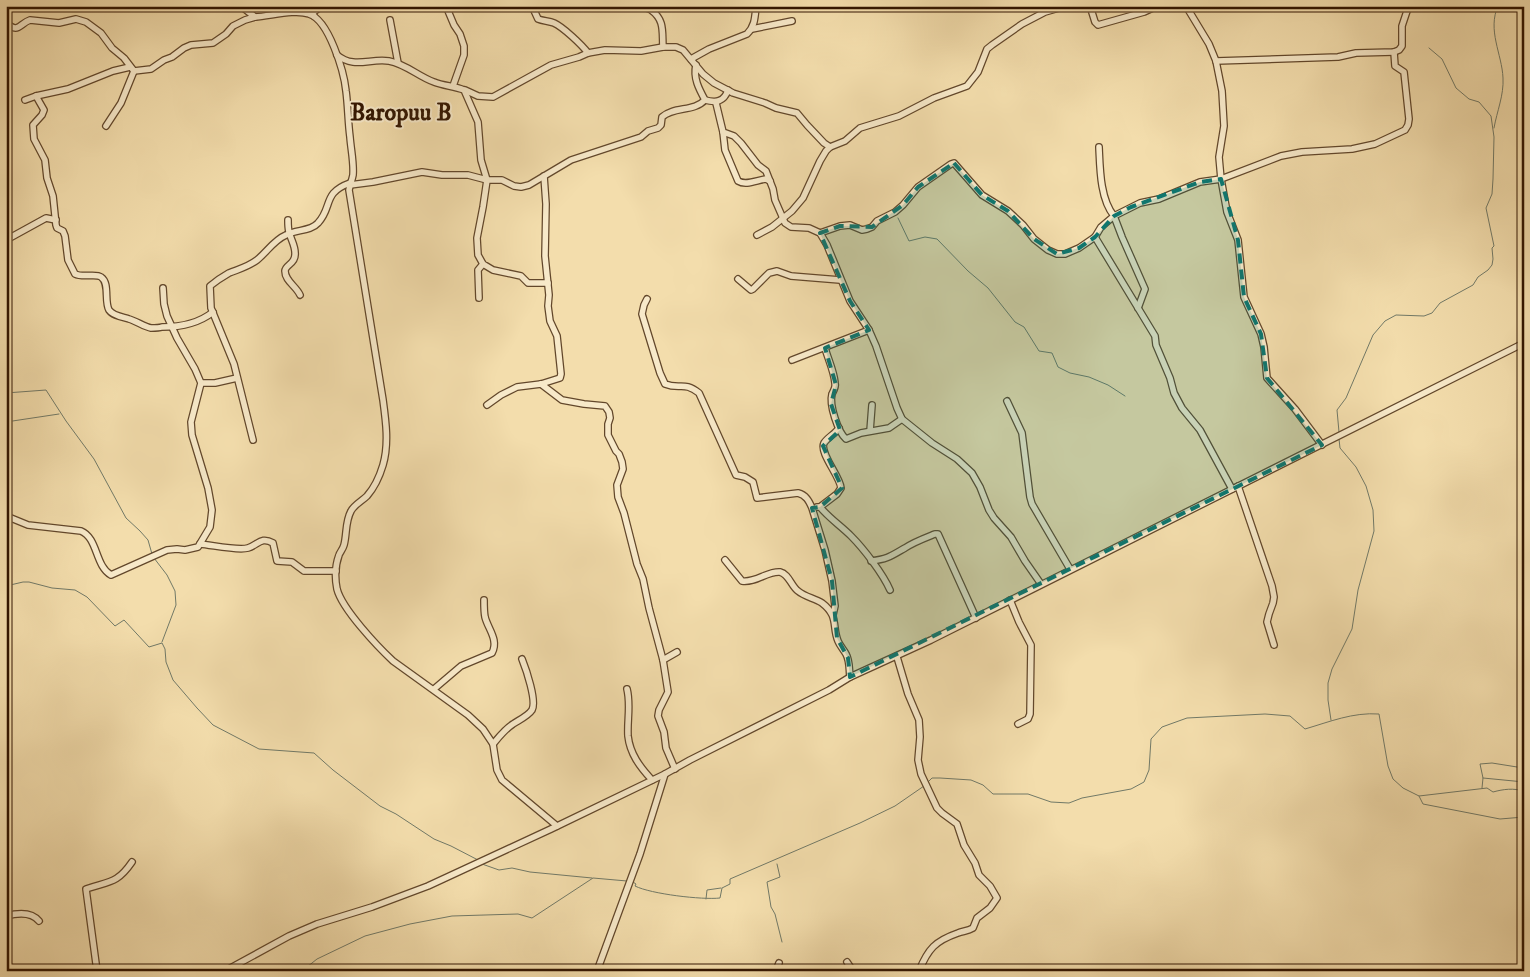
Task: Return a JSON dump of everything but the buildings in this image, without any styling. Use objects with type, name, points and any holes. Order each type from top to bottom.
[{"type":"street","points":[[240,6],[255,17]]},
{"type":"street","points":[[314,16],[312,13],[322,6]]},
{"type":"street","points":[[446,6],[464,46],[464,55],[453,86]]},
{"type":"street","points":[[532,6],[538,19],[553,23],[564,30],[582,44],[588,52]]},
{"type":"street","points":[[640,6],[650,10],[661,20],[664,29],[663,47]]},
{"type":"street","points":[[752,29],[755,21],[756,6]]},
{"type":"street","points":[[757,235],[783,219],[803,198],[820,161],[830,147],[845,141],[860,128],[899,116],[934,98],[967,86],[978,72],[987,49],[1022,24],[1045,12],[1066,6]]},
{"type":"street","points":[[1090,6],[1095,22],[1098,25],[1157,6]]},
{"type":"street","points":[[1186,6],[1209,44],[1216,61],[1222,91],[1224,117],[1219,157],[1221,179],[1227,212],[1238,240],[1244,297],[1261,334],[1267,378],[1295,409],[1322,445]]},
{"type":"street","points":[[1216,61],[1338,57],[1356,53],[1394,52],[1402,46],[1402,26],[1407,11],[1411,6]]},
{"type":"street","points":[[25,100],[68,89],[113,71],[151,69],[191,45],[213,43],[226,34],[233,26],[255,17],[295,13],[310,14],[325,29],[337,56],[346,91],[353,176],[349,190],[383,400],[386,446],[383,465],[372,488],[367,496],[352,509],[349,515],[344,545],[338,558],[336,586],[339,596],[371,639],[393,661],[434,689],[483,729],[493,744],[497,770],[502,780],[557,826]]},
{"type":"street","points":[[6,22],[17,28],[30,20],[64,23],[76,19],[86,22],[101,33],[132,69]]},
{"type":"street","points":[[390,20],[398,63]]},
{"type":"street","points":[[691,59],[709,49],[741,38],[752,29],[792,21]]},
{"type":"street","points":[[337,56],[350,63],[384,61],[398,63],[431,81],[453,86],[478,96],[493,97],[551,65],[579,58],[588,52],[605,50],[641,51],[676,47],[683,50],[703,74],[714,83],[776,108],[797,113],[824,143],[830,147]]},
{"type":"street","points":[[820,233],[840,226],[850,225],[862,230],[872,227],[877,221],[895,212],[918,187],[954,163],[982,194],[1008,211],[1034,239],[1048,250],[1057,254],[1065,254],[1079,248],[1095,237],[1101,227],[1114,216],[1140,204],[1159,199],[1200,182],[1221,179],[1281,156],[1302,152],[1363,148],[1405,130],[1409,119],[1406,76],[1402,69],[1395,66],[1394,52]]},
{"type":"street","points":[[696,66],[696,80],[699,90],[706,100],[716,103],[723,99],[728,90]]},
{"type":"street","points":[[106,126],[121,103],[132,69]]},
{"type":"street","points":[[464,90],[478,122],[481,160],[487,180],[476,238],[478,255],[483,264],[493,270],[521,276],[528,283],[548,283]]},
{"type":"street","points":[[36,96],[44,110],[42,116],[33,125],[33,133],[46,160],[47,178],[53,196],[57,228],[63,231],[68,260],[75,274],[102,277],[105,281],[109,310],[112,313],[150,328],[191,324],[202,320],[213,312]]},
{"type":"street","points":[[254,440],[230,353],[216,322],[209,300],[210,286],[228,274],[246,267],[289,233],[315,226],[321,219],[332,194],[341,186],[373,182],[422,172],[502,180],[521,187],[529,185],[571,160],[641,137],[648,131],[658,128],[665,114],[673,110],[701,105],[706,100]]},
{"type":"street","points":[[716,103],[724,132],[725,150],[738,181],[741,183],[766,179],[770,181]]},
{"type":"street","points":[[724,132],[734,136],[766,171],[785,223],[792,227],[810,228],[820,233],[827,244],[850,302],[869,330],[896,408],[902,419],[932,443],[957,459],[972,473],[989,510],[1011,537],[1041,584]]},
{"type":"street","points":[[1099,147],[1101,183],[1110,210],[1145,289],[1138,308]]},
{"type":"street","points":[[487,405],[501,394],[517,387],[541,384],[560,378],[562,374],[557,336],[550,321],[544,176]]},
{"type":"street","points":[[6,240],[46,218],[56,220]]},
{"type":"street","points":[[288,220],[289,233],[295,247],[296,257],[285,270],[287,278],[300,295]]},
{"type":"street","points":[[1095,237],[1155,336],[1158,351],[1170,378],[1174,393],[1182,408],[1200,430],[1232,489]]},
{"type":"street","points":[[479,298],[478,270],[483,264]]},
{"type":"street","points":[[738,279],[750,290],[769,273],[777,271],[791,276],[840,280]]},
{"type":"street","points":[[6,516],[28,525],[85,533],[102,565],[108,574],[111,575],[167,550],[185,550],[198,547],[210,527],[212,510],[208,488],[192,435],[191,422],[201,383],[172,327],[164,304],[163,288]]},
{"type":"street","points":[[647,299],[642,314],[665,384],[676,387],[691,387],[699,394],[736,475],[745,477],[752,482],[757,498],[798,493],[808,499],[830,567],[835,606],[832,616]]},
{"type":"street","points":[[792,360],[869,330]]},
{"type":"street","points":[[225,971],[289,936],[317,924],[372,907],[428,886],[665,774],[829,690],[850,677],[897,657],[976,618],[1070,569],[1524,343]]},
{"type":"street","points":[[825,348],[836,385],[832,394],[831,404],[839,428],[846,439],[870,431],[889,428],[902,419]]},
{"type":"street","points":[[201,383],[215,383],[237,378]]},
{"type":"street","points":[[541,384],[562,400],[605,406],[609,412],[608,435],[619,454],[623,468],[617,485],[618,497],[643,579],[648,608],[663,660],[668,692],[658,716],[664,732],[666,748],[675,768]]},
{"type":"street","points":[[1007,401],[1022,433],[1032,504],[1070,569]]},
{"type":"street","points":[[870,431],[872,405]]},
{"type":"street","points":[[812,508],[820,507],[837,494],[842,486],[824,453],[823,446],[839,428]]},
{"type":"street","points":[[1238,486],[1272,586],[1274,597],[1268,622],[1274,644]]},
{"type":"street","points":[[820,507],[826,515],[851,536],[885,579],[890,590]]},
{"type":"street","points":[[871,562],[894,556],[905,547],[938,534],[976,618]]},
{"type":"street","points":[[200,544],[240,549],[250,548],[256,542],[272,542],[278,561],[292,562],[304,571],[336,571]]},
{"type":"street","points":[[725,560],[740,579],[744,581],[780,572],[786,575],[795,590],[823,604],[832,616],[836,626],[838,643],[848,658],[850,677]]},
{"type":"street","points":[[434,689],[462,666],[492,653],[495,646],[492,633],[485,619],[484,600]]},
{"type":"street","points":[[1010,600],[1031,644],[1030,714],[1028,719],[1018,724]]},
{"type":"street","points":[[663,660],[677,652]]},
{"type":"street","points":[[897,657],[908,694],[919,720],[918,760],[921,774],[937,808],[942,814],[957,824],[964,844],[975,863],[978,875],[990,886],[997,898],[990,908],[977,918],[973,928],[934,944],[919,971]]},
{"type":"street","points":[[493,744],[505,731],[533,708],[531,689],[522,659]]},
{"type":"street","points":[[627,689],[629,702],[628,736],[631,749],[639,765],[652,780]]},
{"type":"street","points":[[597,971],[640,854],[665,774]]},
{"type":"street","points":[[97,971],[86,889],[115,880],[132,862]]},
{"type":"street","points":[[6,916],[12,914],[32,915],[39,920]]},
{"type":"street","points":[[847,962],[853,971]]},
{"type":"street","points":[[776,971],[779,963]]},
{"type":"highlighted area","points":[[954,163],[982,195],[1008,211],[1034,239],[1057,254],[1079,248],[1095,237],[1114,216],[1131,207],[1200,182],[1221,179],[1238,240],[1244,297],[1261,334],[1267,378],[1322,445],[850,677],[848,658],[837,638],[832,581],[812,508],[820,507],[842,488],[823,446],[840,430],[831,404],[836,385],[825,348],[869,330],[850,301],[820,233],[840,226],[872,227],[903,205],[918,187]]},
{"type":"waterway","points":[[1494,128],[1503,84],[1502,69],[1494,33],[1495,15],[1498,6]]},
{"type":"waterway","points":[[1339,432],[1337,410],[1346,398],[1373,335],[1385,321],[1396,315],[1424,316],[1432,313],[1440,303],[1473,285],[1478,277],[1492,265],[1492,248],[1494,246],[1486,208],[1492,194],[1493,179],[1494,137],[1491,116],[1479,102],[1469,99],[1456,88],[1442,59],[1429,48]]},
{"type":"waterway","points":[[898,218],[909,241],[925,237],[937,239],[968,271],[988,288],[1015,322],[1024,327],[1039,351],[1052,353],[1058,367],[1070,373],[1089,377],[1108,385],[1125,396]]},
{"type":"waterway","points":[[6,393],[46,390],[94,459],[126,518],[148,540],[152,554]]},
{"type":"waterway","points":[[6,422],[59,414]]},
{"type":"waterway","points":[[1331,720],[1328,683],[1332,669],[1352,629],[1358,590],[1374,531],[1373,510],[1366,486],[1356,467],[1340,448],[1339,439]]},
{"type":"waterway","points":[[154,558],[167,575],[175,591],[176,605],[162,642]]},
{"type":"waterway","points":[[6,586],[29,582],[52,588],[75,590],[87,597],[115,626],[124,620],[149,647],[162,643],[165,649],[166,662],[173,680],[213,725],[259,749],[314,753],[380,806],[396,814],[434,839],[478,860]]},
{"type":"waterway","points":[[927,783],[932,778],[971,780],[983,785],[993,794],[1028,794],[1051,802],[1069,803],[1082,798],[1131,789],[1144,782],[1149,770],[1151,739],[1162,727],[1187,718],[1265,714],[1290,716],[1305,729],[1341,718],[1379,714],[1388,766],[1393,779],[1403,788],[1419,796],[1487,788],[1493,792],[1509,789],[1524,791]]},
{"type":"waterway","points":[[1482,788],[1483,778],[1480,764],[1492,763],[1517,767]]},
{"type":"waterway","points":[[1483,778],[1524,782]]},
{"type":"waterway","points":[[633,882],[636,884],[635,886],[664,894],[720,898],[722,888],[730,884],[730,879],[860,823],[895,806],[924,786]]},
{"type":"waterway","points":[[1419,796],[1423,804],[1500,819],[1524,817]]},
{"type":"waterway","points":[[482,864],[499,870],[512,868],[530,872],[592,878]]},
{"type":"waterway","points":[[777,864],[780,877],[767,882],[771,907],[775,914],[782,942]]},
{"type":"waterway","points":[[302,971],[317,959],[365,936],[410,924],[452,916],[518,914],[532,918],[593,878],[627,881]]},
{"type":"waterway","points":[[706,899],[707,890],[721,888]]},
{"type":"district","name":"Baropuu B","points":[[401,113]]}]
